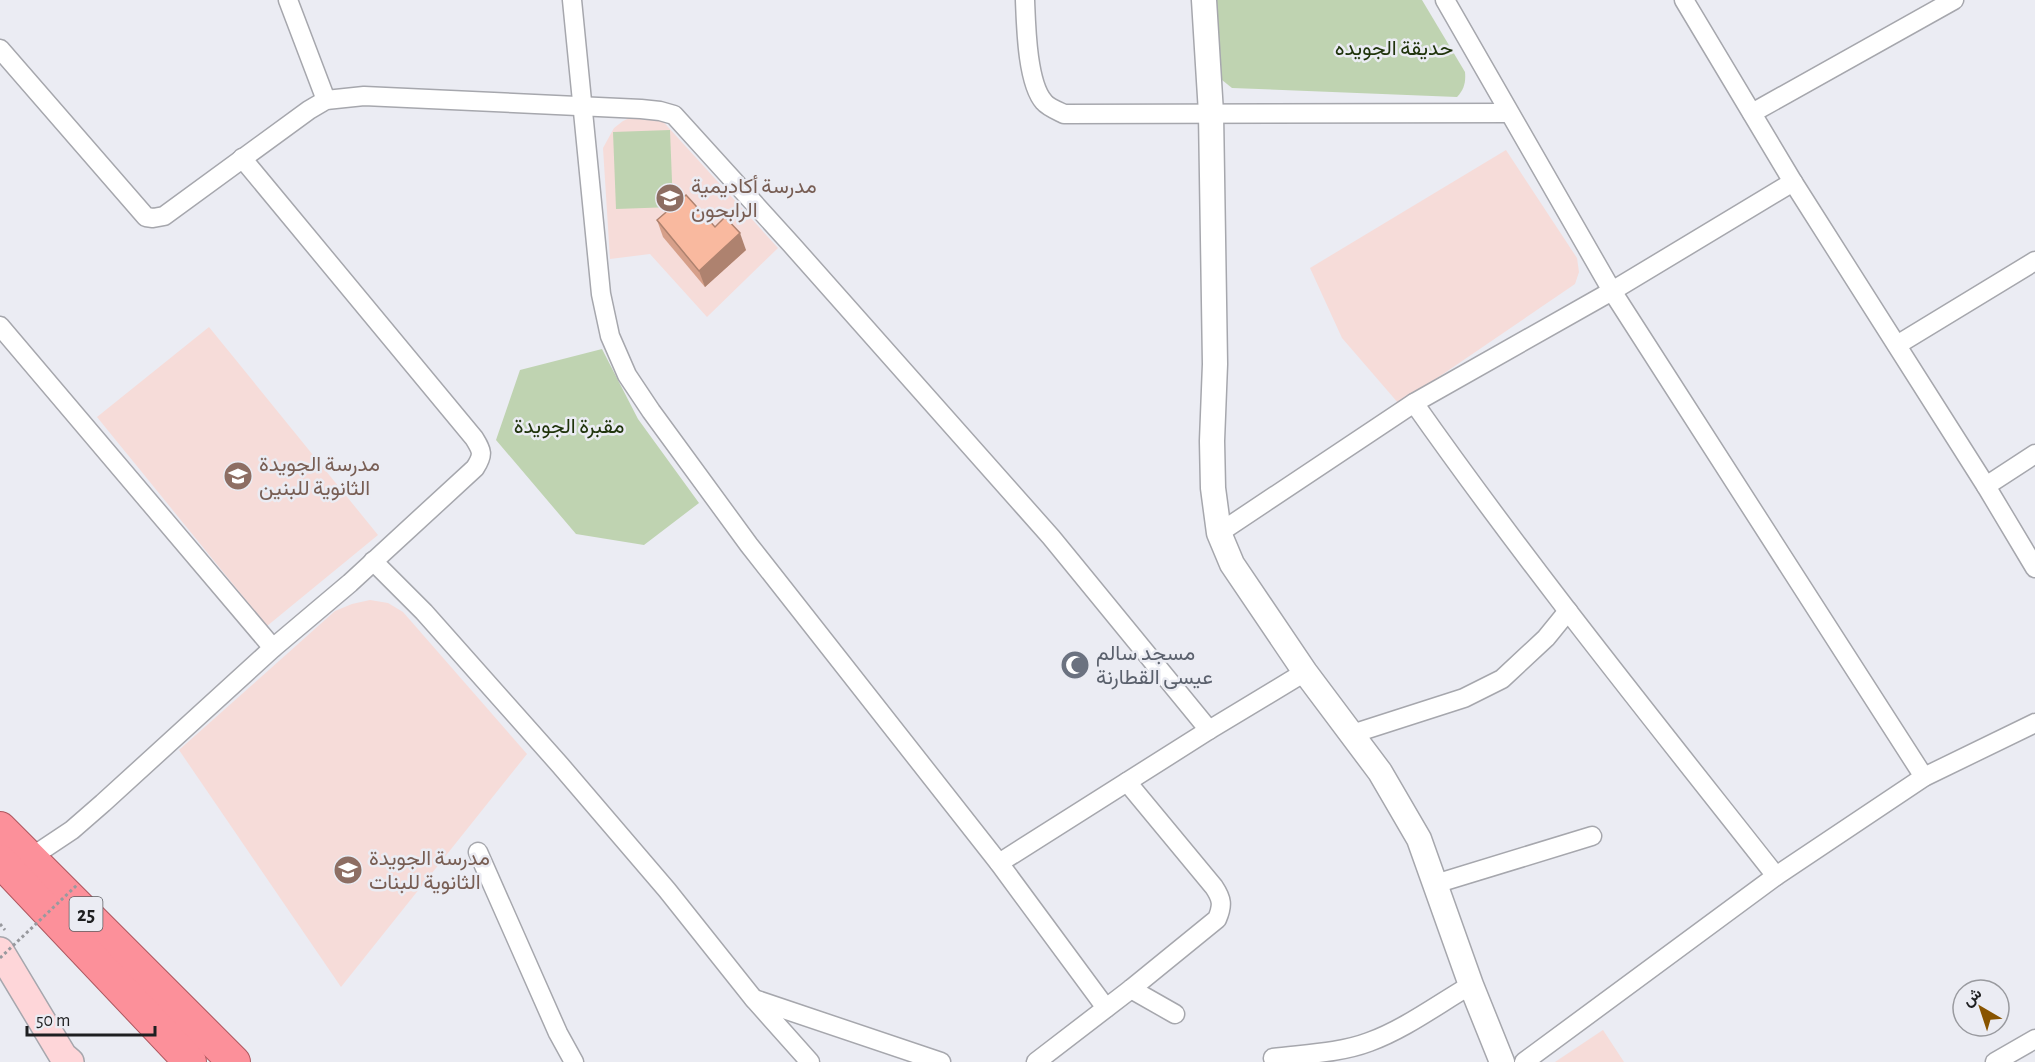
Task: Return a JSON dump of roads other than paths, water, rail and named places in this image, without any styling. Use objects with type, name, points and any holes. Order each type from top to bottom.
[{"type":"highway","name":"25","points":[[0,828],[15,859],[190,1062]]},
{"type":"highway","name":"25","points":[[15,859],[173,999],[234,1062]]},
{"type":"highway","points":[[173,999],[220,1034],[251,1062]]},
{"type":"main road","points":[[0,951],[66,1060]]},
{"type":"street","points":[[288,0],[326,100]]},
{"type":"street","points":[[572,0],[601,294],[610,336],[627,375],[748,544],[999,863],[1106,1008]]},
{"type":"street","points":[[1025,0],[1028,54],[1034,81],[1043,102],[1064,114],[1509,113]]},
{"type":"street","points":[[1204,0],[1211,113],[1215,364],[1213,488],[1219,533],[1232,564],[1305,672],[1352,734],[1401,806],[1419,839],[1471,985],[1503,1062]]},
{"type":"street","points":[[1445,0],[1612,291],[1924,777]]},
{"type":"street","points":[[1684,0],[1793,182],[1986,486],[2035,568]]},
{"type":"street","points":[[1752,113],[1954,0]]},
{"type":"street","points":[[0,49],[146,216],[153,218],[164,216],[326,100],[364,96],[581,106],[660,111],[674,115],[689,129],[1050,537],[1209,730]]},
{"type":"street","points":[[15,859],[72,830],[476,468],[480,460],[481,450],[474,438],[242,158]]},
{"type":"street","points":[[1219,533],[1414,403],[1612,291],[1793,182]]},
{"type":"street","points":[[1897,345],[2035,261]]},
{"type":"street","points":[[0,326],[273,648]]},
{"type":"street","points":[[1414,403],[1467,478],[1568,611],[1776,876]]},
{"type":"street","points":[[1986,486],[2035,454]]},
{"type":"street","points":[[373,561],[424,612],[560,765],[667,890],[753,998],[810,1062]]},
{"type":"street","points":[[1352,734],[1464,698],[1502,679],[1546,638],[1568,611]]},
{"type":"street","points":[[999,863],[1305,672]]},
{"type":"street","points":[[1524,1062],[1776,876],[1924,777],[2035,723]]},
{"type":"street","points":[[1036,1062],[1217,919],[1222,907],[1221,898],[1214,887],[1127,782]]},
{"type":"street","points":[[1436,884],[1592,836]]},
{"type":"street","points":[[478,852],[558,1033],[574,1062]]},
{"type":"street","points":[[1273,1058],[1368,1042],[1392,1032],[1471,985]]},
{"type":"street","points":[[1131,989],[1175,1014]]},
{"type":"street","points":[[753,998],[941,1062]]},
{"type":"street","points":[[1995,1062],[2035,1040]]},
{"type":"place","name":"مدرسة أكاديمية الرابحون","points":[[670,198]]},
{"type":"place","name":"مدرسة الجويدة الثانوية للبنين","points":[[238,476]]},
{"type":"place","name":"مسجد سالم عيسى القطارنة","points":[[1075,665]]},
{"type":"place","name":"مدرسة الجويدة الثانوية للبنات","points":[[348,870]]},
{"type":"park label","name":"حديقة الجويده","points":[[1394,48]]},
{"type":"park label","name":"مقبرة الجويدة","points":[[569,426]]}]
